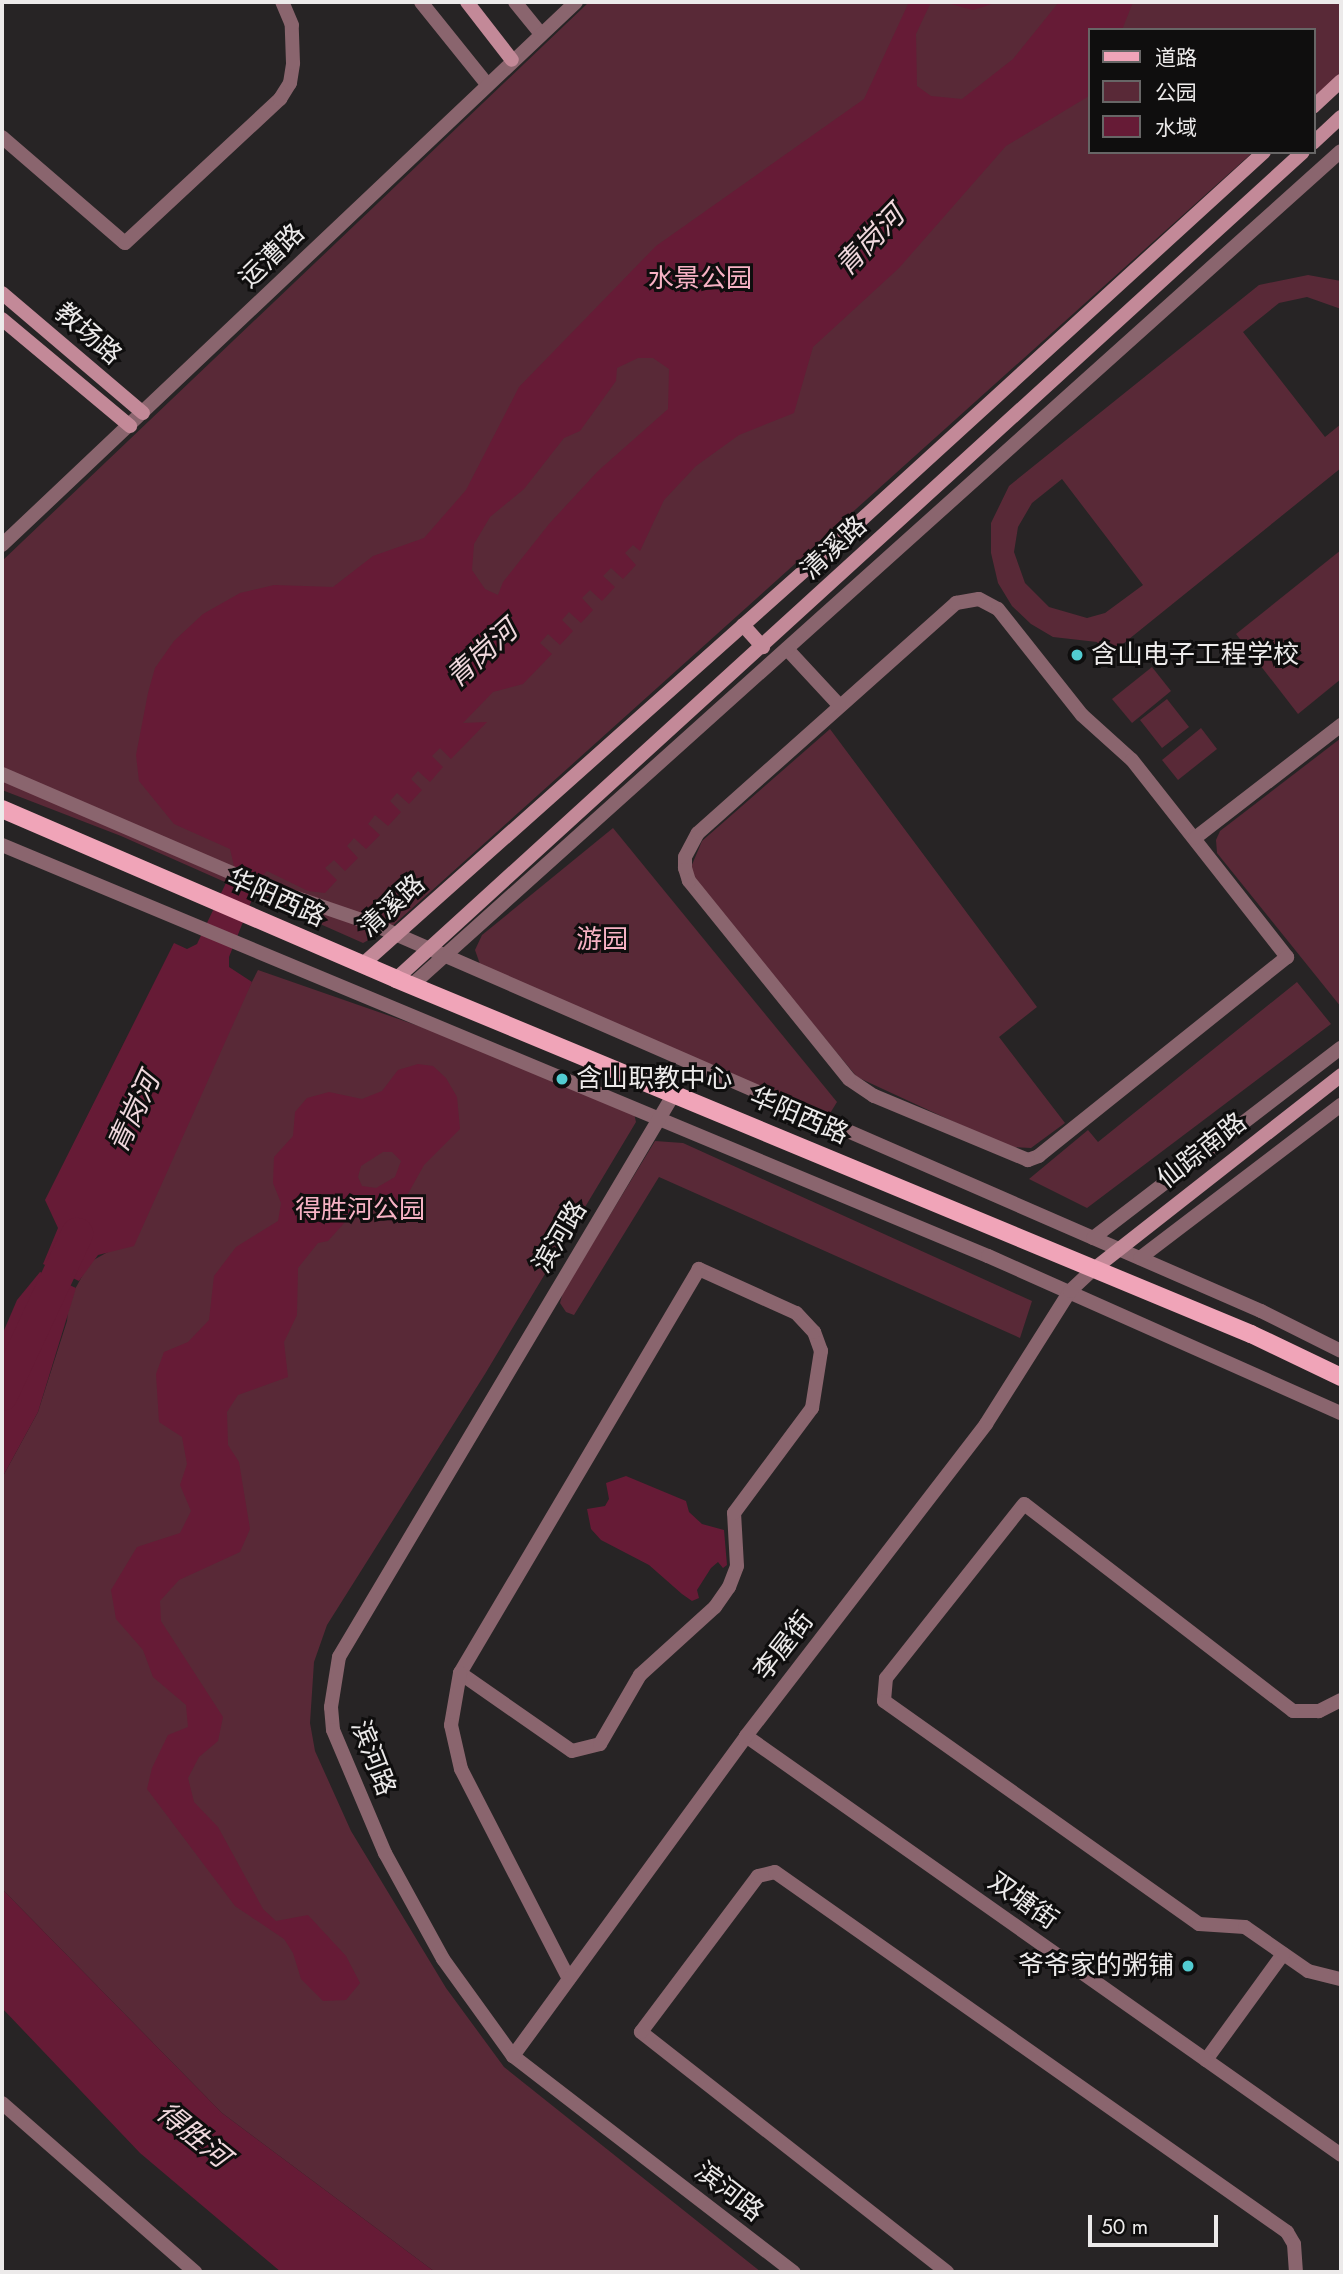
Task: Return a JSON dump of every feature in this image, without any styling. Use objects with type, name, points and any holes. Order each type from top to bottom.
[{"type":"main road","points":[[467,2],[512,60]]},
{"type":"main road","points":[[1315,105],[1341,82]]},
{"type":"main road","points":[[1315,141],[1341,117]]},
{"type":"main road","name":"清溪路","points":[[363,964],[743,625],[1262,154]]},
{"type":"main road","name":"清溪路","points":[[404,982],[430,949],[1301,154]]},
{"type":"main road","name":"教场路","points":[[2,293],[143,413]]},
{"type":"main road","name":"教场路","points":[[2,318],[130,426]]},
{"type":"main road","points":[[1068,331],[1085,351]]},
{"type":"main road","points":[[743,625],[763,647]]},
{"type":"main road","name":"华阳西路","points":[[2,809],[404,982],[675,1092],[1094,1269],[1341,1377]]},
{"type":"main road","name":"仙踪南路","points":[[1094,1269],[1117,1248],[1341,1075]]},
{"type":"street","points":[[4,142],[125,243],[280,99],[290,83],[293,63],[292,25],[282,2]]},
{"type":"street","points":[[421,2],[487,84]]},
{"type":"street","points":[[515,2],[541,34]]},
{"type":"street","name":"运漕路","points":[[2,545],[576,2]]},
{"type":"street","points":[[404,982],[446,956],[1341,151]]},
{"type":"street","points":[[988,602],[1082,715],[1132,760],[1287,957],[1039,1156],[1016,1157],[874,1096],[849,1079],[689,881],[685,857],[698,833],[839,705],[956,604],[988,602]]},
{"type":"street","points":[[787,649],[839,705]]},
{"type":"street","points":[[1195,838],[1341,725]]},
{"type":"street","points":[[2,774],[262,886],[430,949],[1140,1258],[1341,1351]]},
{"type":"street","points":[[2,845],[660,1117],[1070,1291],[1341,1413]]},
{"type":"street","points":[[1093,1238],[1341,1048]]},
{"type":"street","name":"滨河路","points":[[675,1092],[339,1657],[331,1707],[333,1730],[386,1853],[443,1959],[513,2056],[793,2272]]},
{"type":"street","points":[[1140,1258],[1341,1105]]},
{"type":"street","points":[[460,1673],[572,1751],[600,1744],[640,1675],[715,1607],[729,1587],[737,1566],[734,1513],[812,1408],[821,1351],[814,1332],[796,1313],[699,1269],[460,1673],[451,1725],[461,1769],[569,1979]]},
{"type":"street","name":"李屋街","points":[[513,2056],[746,1736],[986,1424],[1070,1291],[1094,1269]]},
{"type":"street","points":[[1341,1700],[1319,1711],[1293,1711],[1024,1504],[886,1678],[884,1701],[894,1712],[1199,1924],[1230,1923],[1245,1927],[1308,1971],[1341,1979]]},
{"type":"street","name":"双塘街","points":[[746,1736],[1341,2155]]},
{"type":"street","points":[[938,2270],[640,2032],[758,1876],[775,1872],[1287,2232],[1294,2244],[1296,2272]]},
{"type":"street","points":[[1206,2060],[1283,1954]]},
{"type":"street","points":[[2,2103],[195,2272]]},
{"type":"green space","name":"水景公园","points":[[589,2],[1341,2],[1341,73],[1315,96],[1315,28],[1088,28],[1088,154],[1251,154],[389,929],[363,943],[121,836],[2,790],[2,561]]},
{"type":"green space","points":[[1308,275],[1341,281],[1341,309],[1307,297],[1279,303],[1243,332],[1325,437],[1341,424],[1341,468],[1108,656],[1097,642],[1053,637],[1031,624],[1012,606],[998,583],[991,553],[991,523],[1009,486],[1259,285]],"holes":[[[1062,479],[1143,585],[1105,613],[1087,618],[1049,607],[1025,583],[1014,552],[1018,527],[1032,503]]]},
{"type":"green space","points":[[1341,550],[1341,679],[1298,714],[1236,634]]},
{"type":"green space","points":[[1152,667],[1171,691],[1132,723],[1112,699]]},
{"type":"green space","points":[[1167,699],[1189,727],[1162,748],[1140,720]]},
{"type":"green space","points":[[1201,728],[1217,749],[1178,780],[1162,760]]},
{"type":"green space","points":[[830,729],[1037,1007],[999,1037],[1065,1123],[1031,1148],[1008,1147],[857,1077],[694,881],[691,867],[702,841]]},
{"type":"green space","points":[[1341,738],[1341,1007],[1217,853],[1216,840],[1220,831]]},
{"type":"green space","name":"游园","points":[[613,828],[837,1102],[829,1115],[496,984],[481,967],[475,950],[482,935]]},
{"type":"green space","name":"得胜河公园","points":[[258,970],[631,1100],[636,1122],[485,1374],[327,1625],[314,1662],[310,1723],[315,1751],[351,1831],[446,1988],[504,2067],[761,2272],[435,2272],[222,2113],[2,1889],[2,1478],[38,1412],[67,1321],[69,1300],[90,1262],[115,1248]]},
{"type":"green space","points":[[1297,982],[1331,1024],[1087,1208],[1029,1179],[1088,1130],[1098,1142]]},
{"type":"green space","points":[[655,1141],[683,1143],[1032,1301],[1020,1338],[659,1177],[574,1315],[566,1312],[560,1303],[563,1292]]},
{"type":"water","points":[[909,2],[931,2],[916,34],[917,86],[931,96],[962,99],[1013,59],[1059,2],[1133,2],[1123,28],[1088,28],[1088,97],[1006,146],[899,268],[813,347],[794,413],[739,435],[696,466],[664,500],[640,551],[633,545],[625,553],[636,565],[623,579],[611,568],[603,576],[615,587],[602,601],[590,590],[582,598],[593,610],[581,623],[569,612],[562,620],[573,631],[560,645],[548,634],[540,643],[552,654],[523,684],[493,692],[463,723],[487,722],[451,759],[440,748],[432,756],[443,767],[430,782],[418,771],[411,779],[422,790],[409,804],[397,793],[390,801],[401,812],[388,826],[375,815],[368,824],[380,835],[366,849],[354,838],[347,846],[358,858],[345,871],[334,860],[325,868],[337,880],[325,893],[308,891],[267,871],[261,877],[229,957],[229,967],[252,982],[134,1246],[98,1255],[79,1281],[43,1264],[58,1228],[45,1200],[174,943],[187,949],[197,944],[234,866],[230,849],[174,824],[139,781],[136,755],[155,668],[174,641],[203,614],[240,593],[274,585],[333,587],[373,556],[424,538],[466,490],[519,387],[656,246],[864,99]],"holes":[[[638,358],[653,358],[669,369],[668,409],[598,471],[549,524],[503,582],[498,595],[485,589],[472,570],[474,544],[490,517],[524,489],[564,438],[580,431],[616,381],[617,368]]]},
{"type":"water","points":[[943,2],[998,2],[973,10]]},
{"type":"water","points":[[418,1064],[433,1066],[446,1078],[457,1097],[460,1129],[424,1165],[404,1201],[387,1210],[365,1207],[354,1212],[328,1241],[318,1243],[298,1268],[297,1315],[284,1342],[288,1377],[238,1395],[227,1412],[228,1445],[239,1462],[250,1529],[240,1552],[179,1580],[160,1601],[161,1621],[223,1717],[218,1741],[199,1757],[188,1778],[194,1802],[218,1827],[263,1909],[276,1921],[308,1915],[346,1956],[360,1983],[346,2000],[323,2001],[301,1979],[293,1953],[284,1939],[235,1906],[147,1789],[152,1768],[168,1735],[188,1727],[186,1705],[153,1677],[143,1650],[116,1619],[111,1590],[137,1547],[180,1533],[191,1511],[180,1485],[187,1464],[182,1437],[159,1422],[156,1374],[164,1352],[188,1342],[209,1320],[214,1276],[236,1247],[278,1221],[281,1203],[273,1183],[274,1157],[293,1136],[295,1112],[307,1098],[329,1092],[362,1099],[382,1091],[398,1070]],"holes":[[[383,1152],[392,1152],[401,1161],[395,1177],[376,1188],[362,1186],[358,1177],[361,1166]]]},
{"type":"water","points":[[40,1272],[76,1288],[38,1412],[2,1478],[2,1335],[17,1300]]},
{"type":"water","points":[[626,1476],[686,1501],[689,1512],[702,1524],[724,1530],[727,1565],[723,1568],[718,1562],[711,1568],[697,1590],[699,1598],[692,1601],[649,1565],[601,1540],[591,1529],[587,1509],[605,1506],[609,1499],[606,1483]]},
{"type":"water","name":"得胜河","points":[[2,1889],[222,2113],[435,2272],[281,2272],[140,2153],[2,2008]]},
{"type":"waterway","name":"青岗河","points":[[2,1395],[77,1234]]},
{"type":"place","name":"含山电子工程学校","points":[[1077,655]]},
{"type":"place","name":"含山职教中心","points":[[562,1079]]},
{"type":"place","name":"爷爷家的粥铺","points":[[1188,1966]]}]
